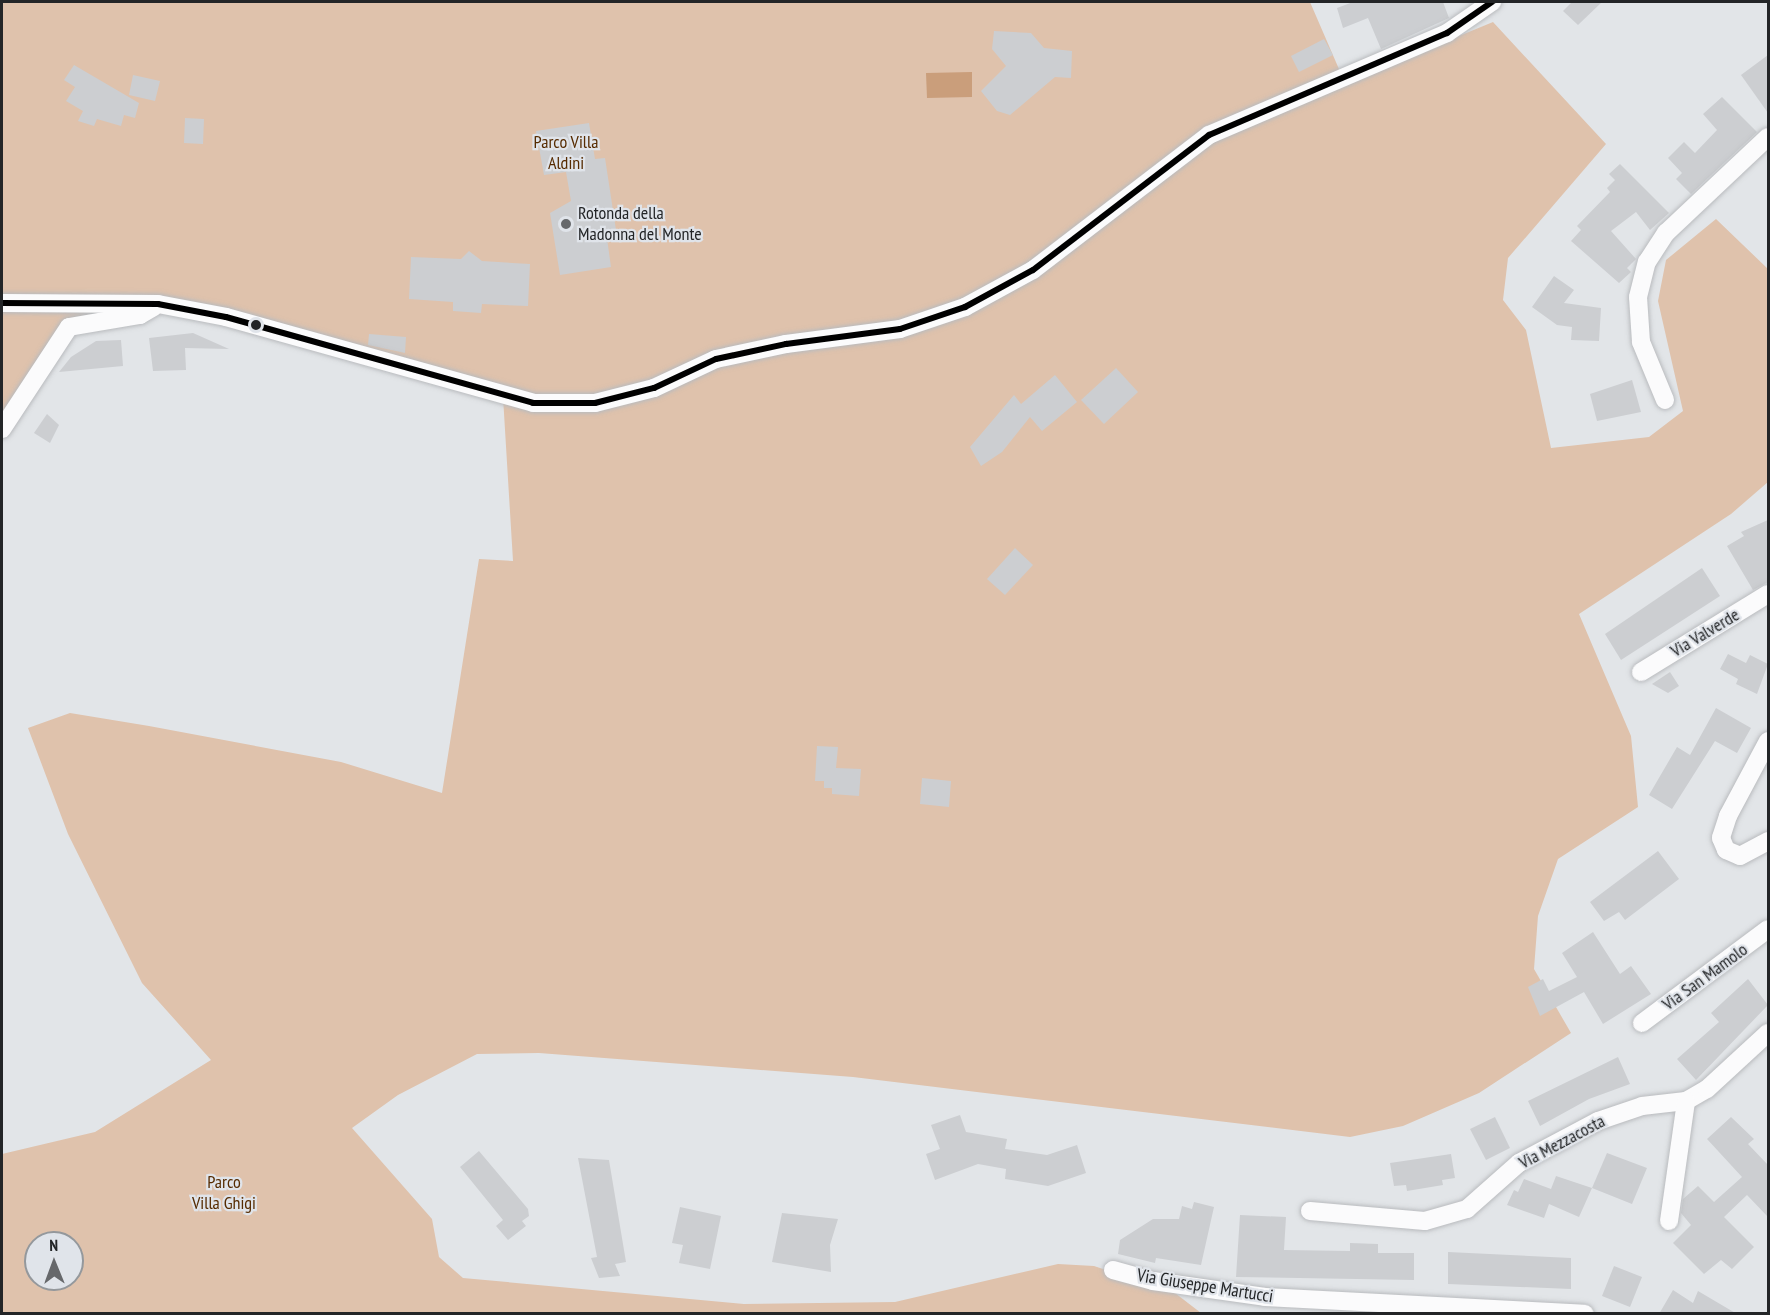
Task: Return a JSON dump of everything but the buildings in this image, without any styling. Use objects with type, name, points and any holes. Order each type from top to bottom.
[{"type":"street","points":[[2,303],[158,304],[226,317],[533,403],[595,403],[654,388],[716,359],[786,344],[900,329],[965,307],[1033,270],[1209,135],[1447,33],[1492,2]]},
{"type":"street","points":[[1665,400],[1641,342],[1638,297],[1647,262],[1666,233],[1768,137]]},
{"type":"street","points":[[2,429],[69,327],[141,315],[158,304]]},
{"type":"street","name":"Via Valverde","points":[[1641,672],[1768,594]]},
{"type":"street","points":[[1768,741],[1728,816],[1721,838],[1726,849],[1740,856],[1768,841]]},
{"type":"street","name":"Via San Mamolo","points":[[1642,1023],[1768,929]]},
{"type":"street","name":"Via Mezzacosta","points":[[1310,1211],[1425,1221],[1467,1209],[1519,1162],[1598,1121],[1642,1106],[1686,1101],[1707,1089],[1768,1033]]},
{"type":"street","points":[[1669,1221],[1686,1101]]},
{"type":"street","name":"Via Giuseppe Martucci","points":[[1113,1270],[1153,1281],[1265,1297],[1585,1314]]},
{"type":"green space","points":[[2,2],[1310,2],[1345,83],[1493,22],[1606,144],[1508,258],[1503,300],[1526,330],[1551,448],[1649,437],[1683,411],[1658,301],[1666,260],[1716,219],[1768,269],[1768,482],[1731,514],[1579,614],[1631,736],[1638,807],[1558,859],[1538,916],[1534,969],[1571,1033],[1479,1093],[1403,1126],[1350,1137],[853,1077],[539,1053],[477,1054],[398,1095],[352,1128],[432,1219],[439,1257],[463,1278],[744,1304],[895,1302],[1058,1264],[1094,1266],[1175,1293],[1201,1313],[2,1313],[2,1154],[95,1132],[211,1060],[142,983],[68,834],[28,728],[70,713],[341,762],[442,793],[479,559],[513,561],[503,397],[165,307],[78,321],[2,440]]},
{"type":"shaded area","points":[[972,72],[972,97],[927,98],[926,73]]},
{"type":"transit line","points":[[2,303],[158,304],[226,317],[533,403],[595,403],[654,388],[716,359],[786,344],[900,329],[965,307],[1033,270],[1209,135],[1447,33],[1492,2]]},
{"type":"place","name":"Rotonda della Madonna del Monte","points":[[566,224]]},
{"type":"park label","name":"Parco Villa Aldini","points":[[566,153]]},
{"type":"park label","name":"Parco Villa Ghigi","points":[[224,1193]]}]
